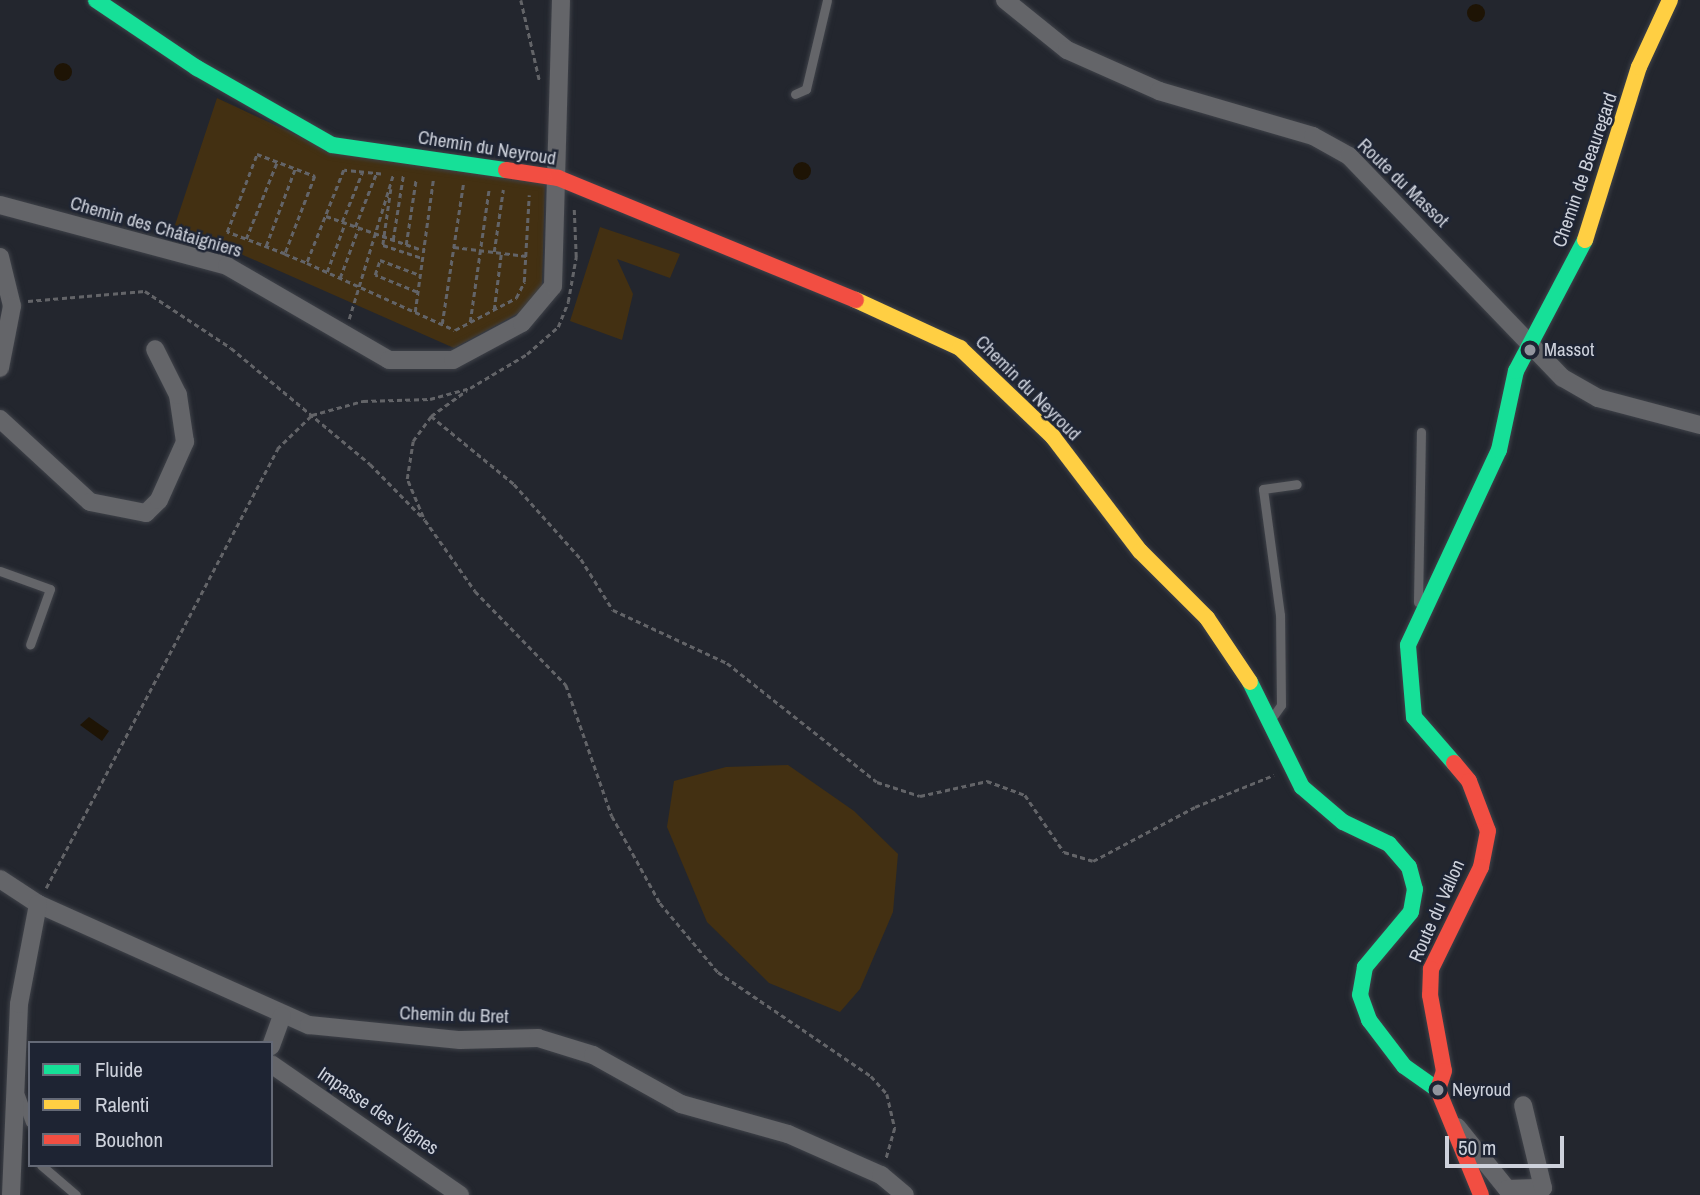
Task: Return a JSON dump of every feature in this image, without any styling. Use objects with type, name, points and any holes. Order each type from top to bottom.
[{"type":"street","name":"Chemin du Neyroud","points":[[96,0],[197,68],[332,145],[565,182],[902,317],[960,348],[1053,437],[1140,551],[1208,618],[1271,720],[1289,768],[1333,813],[1389,845],[1409,867],[1415,889],[1411,912],[1365,967],[1360,995],[1369,1020],[1404,1066],[1438,1090]]},
{"type":"street","name":"Chemin des Châtaigniers","points":[[0,205],[227,266],[344,330],[389,360],[418,364],[453,360],[522,323],[553,286],[565,182],[561,0]]},
{"type":"street","name":"Route du Massot","points":[[1005,0],[1078,55],[1159,91],[1313,136],[1349,156],[1530,349],[1598,398],[1700,425]]},
{"type":"street","name":"Chemin de Beauregard","points":[[1530,349],[1581,252],[1639,68],[1670,0]]},
{"type":"street","points":[[0,257],[12,306],[0,368]]},
{"type":"street","points":[[0,419],[90,502],[146,513],[159,499],[184,442],[178,395],[155,349]]},
{"type":"street","name":"Route du Vallon","points":[[1438,1090],[1444,1071],[1431,970],[1481,867],[1488,831],[1469,781],[1414,718],[1408,645],[1499,450],[1516,371],[1530,349]]},
{"type":"street","name":"Chemin du Bret","points":[[0,879],[38,904],[282,1016],[373,1033],[538,1038],[593,1055],[681,1104],[788,1134],[881,1175],[905,1195]]},
{"type":"street","points":[[11,1195],[19,1004],[38,904]]},
{"type":"street","points":[[273,1041],[282,1016]]},
{"type":"street","name":"Impasse des Vignes","points":[[273,1066],[460,1195]]},
{"type":"street","points":[[1438,1090],[1481,1195]]},
{"type":"street","points":[[1452,1122],[1507,1189],[1543,1188],[1523,1105]]},
{"type":"lane","points":[[795,94],[806,89],[827,0]]},
{"type":"lane","points":[[1420,620],[1421,432]]},
{"type":"lane","points":[[1271,720],[1281,705],[1280,615],[1263,489],[1297,484]]},
{"type":"lane","points":[[0,571],[50,589],[30,645]]},
{"type":"lane","points":[[15,1084],[28,1117]]},
{"type":"lane","points":[[43,1167],[76,1195]]},
{"type":"path","points":[[521,0],[543,89]]},
{"type":"path","points":[[285,254],[315,176],[257,154],[228,232],[307,263],[455,330],[516,298],[526,256],[529,194],[463,183],[442,324]]},
{"type":"path","points":[[246,239],[277,162]]},
{"type":"path","points":[[266,246],[295,169]]},
{"type":"path","points":[[307,263],[344,170],[433,180],[415,312]]},
{"type":"path","points":[[327,272],[362,172]]},
{"type":"path","points":[[340,278],[376,174]]},
{"type":"path","points":[[344,330],[362,288],[393,175]]},
{"type":"path","points":[[393,175],[383,245],[422,258]]},
{"type":"path","points":[[393,240],[403,176]]},
{"type":"path","points":[[406,245],[416,178]]},
{"type":"path","points":[[565,182],[576,257],[558,327],[432,416],[413,441],[407,479],[425,520],[475,591],[566,685],[612,817],[660,903],[718,972],[871,1076],[887,1094],[895,1128],[881,1175]]},
{"type":"path","points":[[470,322],[489,187]]},
{"type":"path","points":[[494,252],[503,190]]},
{"type":"path","points":[[326,216],[424,250]]},
{"type":"path","points":[[454,247],[526,256]]},
{"type":"path","points":[[494,310],[502,253]]},
{"type":"path","points":[[417,292],[375,275],[380,260],[420,275]]},
{"type":"path","points":[[12,306],[145,291],[312,415],[425,520]]},
{"type":"path","points":[[38,904],[271,460],[312,415],[363,401],[430,399],[470,388]]},
{"type":"path","points":[[432,416],[514,484],[581,559],[613,610],[727,663],[877,782],[920,796],[987,781],[1025,795],[1064,852],[1093,861],[1289,768]]},
{"type":"shaded area","points":[[1472,4],[1480,4],[1485,13],[1483,20],[1472,22],[1467,17],[1467,9]]},
{"type":"shaded area","points":[[63,63],[69,66],[72,72],[69,78],[63,81],[57,78],[54,72],[57,66]]},
{"type":"shaded area","points":[[217,98],[331,151],[545,182],[542,286],[528,308],[454,348],[175,225]]},
{"type":"shaded area","points":[[802,162],[808,165],[811,171],[808,177],[802,180],[796,177],[793,171],[796,165]]},
{"type":"shaded area","points":[[600,227],[680,254],[670,278],[617,259],[633,294],[622,340],[570,321]]},
{"type":"shaded area","points":[[89,717],[109,731],[102,741],[80,725]]},
{"type":"shaded area","points":[[788,765],[854,811],[898,854],[893,912],[860,989],[840,1012],[769,983],[707,922],[667,827],[674,781],[726,767]]},
{"type":"traffic: fast","points":[[96,0],[197,68],[332,145],[506,170]]},
{"type":"traffic: fast","points":[[1454,763],[1414,717],[1408,645],[1499,450],[1516,371],[1585,240]]},
{"type":"traffic: fast","points":[[1250,682],[1302,787],[1343,822],[1389,844],[1409,867],[1415,889],[1411,912],[1365,967],[1360,995],[1369,1020],[1404,1066],[1438,1090]]},
{"type":"traffic: slow","points":[[1585,240],[1639,67],[1670,0]]},
{"type":"traffic: slow","points":[[856,300],[960,348],[1053,437],[1140,551],[1207,618],[1250,682]]},
{"type":"traffic: jam","points":[[506,170],[558,178],[856,300]]},
{"type":"traffic: jam","points":[[1454,763],[1469,781],[1488,831],[1481,867],[1431,969],[1430,995],[1444,1071],[1438,1090],[1481,1195]]},
{"type":"place","name":"Massot","points":[[1530,350]]},
{"type":"place","name":"Neyroud","points":[[1438,1090]]}]
